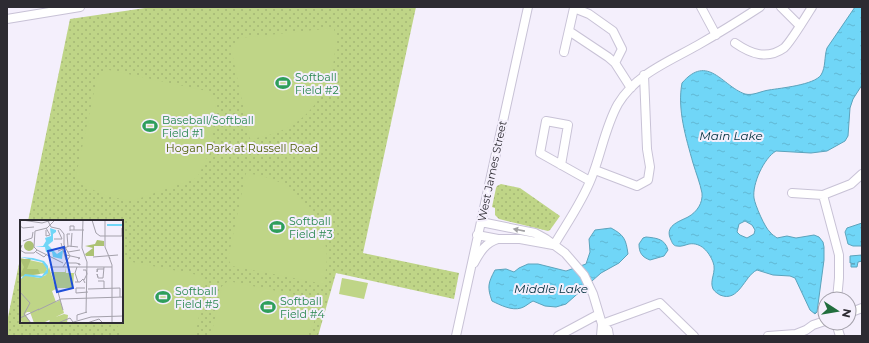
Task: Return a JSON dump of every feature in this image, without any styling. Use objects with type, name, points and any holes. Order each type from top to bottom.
[{"type":"street","points":[[7,19],[80,7]]},
{"type":"street","name":"West James Street","points":[[456,336],[528,7]]},
{"type":"street","points":[[701,7],[716,35]]},
{"type":"street","points":[[554,245],[582,199],[595,170],[610,122],[618,104],[631,88],[644,75],[670,59],[716,35],[760,7]]},
{"type":"street","points":[[781,7],[800,26]]},
{"type":"street","points":[[735,43],[755,54],[765,55],[785,48],[812,7]]},
{"type":"street","points":[[564,52],[574,8],[589,14],[613,31],[622,49],[615,63]]},
{"type":"street","points":[[568,31],[615,63],[631,88]]},
{"type":"street","points":[[595,170],[638,186],[648,180],[650,167],[647,149],[644,75]]},
{"type":"street","points":[[561,165],[568,125],[546,121],[540,153],[561,165],[590,181]]},
{"type":"street","points":[[792,193],[823,195],[851,184],[862,174]]},
{"type":"street","points":[[823,195],[839,255],[838,291]]},
{"type":"street","points":[[481,222],[535,233],[565,253],[584,274],[590,285],[600,314],[602,324],[601,336]]},
{"type":"street","points":[[477,235],[498,239],[520,239],[554,245]]},
{"type":"street","points":[[470,271],[484,247],[490,242],[498,239]]},
{"type":"street","points":[[602,324],[660,303],[694,336]]},
{"type":"street","points":[[558,336],[600,314]]},
{"type":"street","points":[[768,336],[796,334],[817,323]]},
{"type":"street","points":[[602,324],[608,330],[609,336]]},
{"type":"green space","name":"Hogan Park at Russell Road","points":[[152,7],[416,7],[363,253],[459,273],[454,299],[336,273],[318,336],[7,336],[7,322],[20,259],[20,323],[123,323],[123,220],[28,220],[70,19]]},
{"type":"green space","name":"Softball Field #2","points":[[334,28],[335,42],[332,70],[321,96],[303,118],[291,126],[271,134],[250,139],[231,48],[239,38]]},
{"type":"green space","name":"Baseball/Softball Field #1","points":[[109,70],[207,91],[213,96],[216,103],[211,150],[197,178],[132,201],[107,196],[80,184],[76,176],[97,78]]},
{"type":"green space","name":"Softball Field #3","points":[[246,173],[267,177],[279,182],[298,195],[306,203],[318,223],[325,244],[327,259],[324,284],[232,266],[228,259]]},
{"type":"green space","points":[[501,184],[520,188],[560,216],[550,230],[548,231],[499,219],[495,215],[495,208],[492,207],[496,188]]},
{"type":"green space","name":"Softball Field #5","points":[[123,260],[203,276],[206,282],[195,336],[123,336],[116,323],[123,323]]},
{"type":"green space","points":[[342,278],[368,283],[364,299],[339,294]]},
{"type":"green space","name":"Softball Field #4","points":[[228,281],[320,300],[313,326],[307,336],[211,336],[222,286]]},
{"type":"water","name":"Main Lake","points":[[855,7],[862,7],[862,85],[853,99],[850,108],[848,136],[845,141],[827,151],[811,153],[776,151],[763,165],[757,179],[754,192],[754,198],[758,211],[763,221],[768,230],[777,238],[787,236],[796,238],[814,235],[819,237],[823,242],[824,260],[820,291],[817,291],[817,312],[815,314],[810,310],[795,278],[790,276],[773,275],[757,270],[752,273],[737,292],[727,296],[720,295],[715,292],[712,286],[714,266],[707,251],[701,246],[693,244],[680,246],[675,245],[672,243],[669,235],[669,231],[673,225],[697,210],[702,197],[685,134],[681,113],[682,83],[691,75],[700,71],[707,71],[715,74],[745,94],[754,94],[797,86],[812,81],[821,75],[824,69],[827,48]],"holes":[[[745,221],[752,225],[755,230],[754,234],[747,238],[737,232],[739,224]]]},
{"type":"water","points":[[862,223],[862,246],[853,246],[848,244],[845,232],[847,228]]},
{"type":"water","name":"Middle Lake","points":[[611,228],[624,238],[628,254],[619,263],[601,273],[566,304],[556,307],[545,306],[533,301],[522,307],[514,309],[492,301],[489,292],[489,285],[495,270],[506,269],[514,272],[528,264],[538,264],[566,271],[586,264],[590,252],[589,239],[595,230]]},
{"type":"water","points":[[646,237],[657,239],[665,243],[668,250],[664,256],[650,260],[643,256],[640,252],[639,244],[643,238]]},
{"type":"water","points":[[862,255],[862,261],[858,262],[857,267],[851,267],[851,264],[855,264],[850,263],[850,256]]},
{"type":"place","name":"Softball Field #2","points":[[283,83]]},
{"type":"place","name":"Baseball/Softball Field #1","points":[[150,126]]},
{"type":"place","name":"Softball Field #3","points":[[277,227]]},
{"type":"place","name":"Softball Field #5","points":[[163,297]]},
{"type":"place","name":"Softball Field #4","points":[[268,307]]}]
